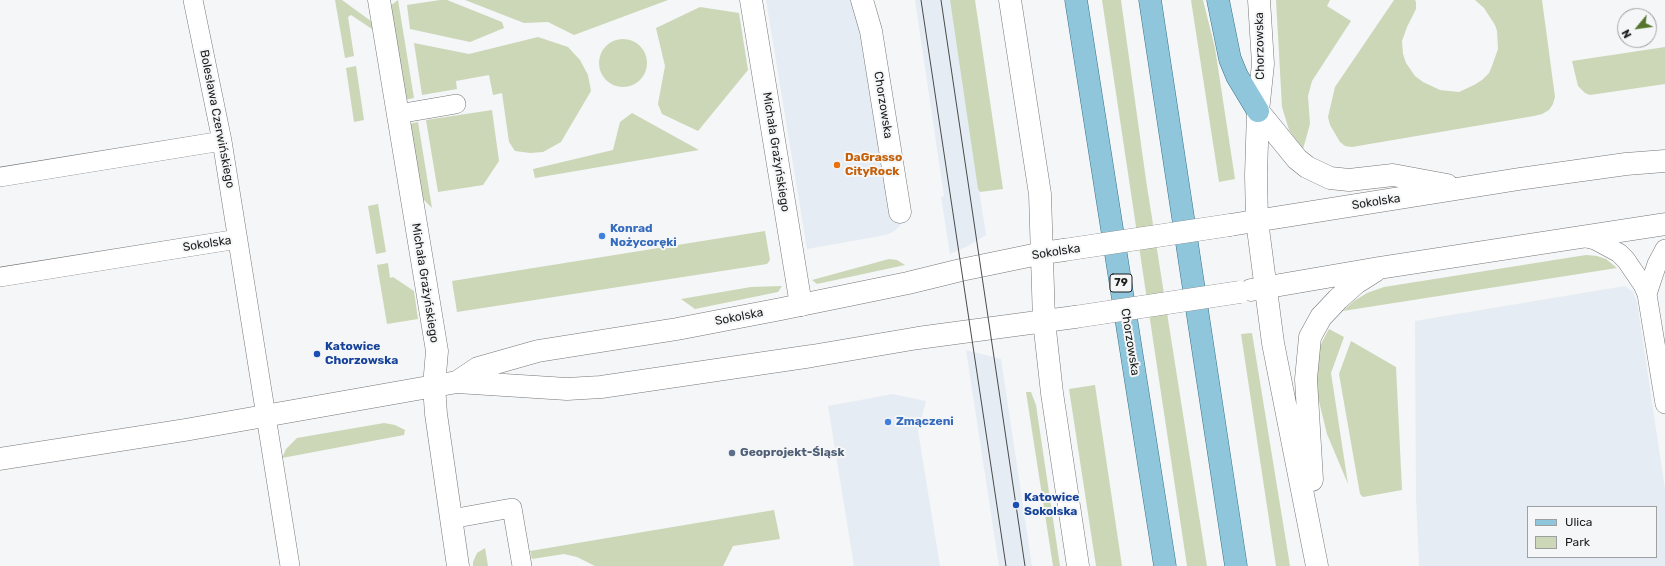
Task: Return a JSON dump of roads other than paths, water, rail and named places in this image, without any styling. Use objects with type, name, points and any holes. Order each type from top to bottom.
[{"type":"main road","name":"Chorzowska","points":[[1076,0],[1165,566]]},
{"type":"main road","points":[[1150,0],[1236,566]]},
{"type":"main road","points":[[1218,0],[1230,59],[1237,76],[1258,111]]},
{"type":"street","name":"Michała Grażyńskiego","points":[[379,0],[437,351],[434,386],[436,421],[458,566]]},
{"type":"street","name":"Michała Grażyńskiego","points":[[751,0],[801,304]]},
{"type":"street","name":"Chorzowska","points":[[862,0],[871,31],[900,212]]},
{"type":"street","points":[[1010,0],[1040,194],[1044,321],[1052,393],[1078,566]]},
{"type":"street","name":"Chorzowska","points":[[1259,0],[1263,64],[1258,111],[1256,175],[1258,221],[1273,343],[1317,566]]},
{"type":"street","points":[[1258,111],[1297,159],[1307,167],[1330,178],[1349,180],[1393,175],[1464,188]]},
{"type":"street","name":"Sokolska","points":[[457,382],[478,368],[538,351],[677,329],[908,283],[1043,253],[1626,164],[1665,161]]},
{"type":"street","name":"Sokolska","points":[[0,459],[185,430],[457,382],[567,388],[601,387],[812,356],[918,338],[1075,317],[1240,292],[1379,268],[1665,224]]},
{"type":"street","points":[[1317,566],[1306,379],[1310,337],[1321,317],[1338,299],[1356,283],[1379,268]]},
{"type":"lane","name":"Bolesława Czerwińskiego","points":[[194,0],[222,141],[238,239]]},
{"type":"lane","points":[[398,114],[456,104]]},
{"type":"lane","points":[[0,177],[222,141]]},
{"type":"lane","points":[[1583,237],[1595,240],[1619,253],[1633,269],[1647,294],[1665,404]]},
{"type":"lane","name":"Sokolska","points":[[0,277],[238,239],[266,416]]},
{"type":"lane","points":[[1647,294],[1657,264],[1665,249]]},
{"type":"lane","points":[[266,416],[290,566]]},
{"type":"lane","points":[[451,519],[512,508],[522,566]]},
{"type":"tram line","points":[[921,0],[1006,566]]},
{"type":"tram line","points":[[941,0],[1025,566]]},
{"type":"place","name":"DaGrasso CityRock","points":[[837,165]]},
{"type":"place","name":"Konrad Nożycoręki","points":[[602,236]]},
{"type":"place","name":"Katowice Chorzowska","points":[[317,354]]},
{"type":"place","name":"Zmączeni","points":[[888,422]]},
{"type":"place","name":"Geoprojekt-Śląsk","points":[[732,453]]},
{"type":"place","name":"Katowice Sokolska","points":[[1016,505]]}]
